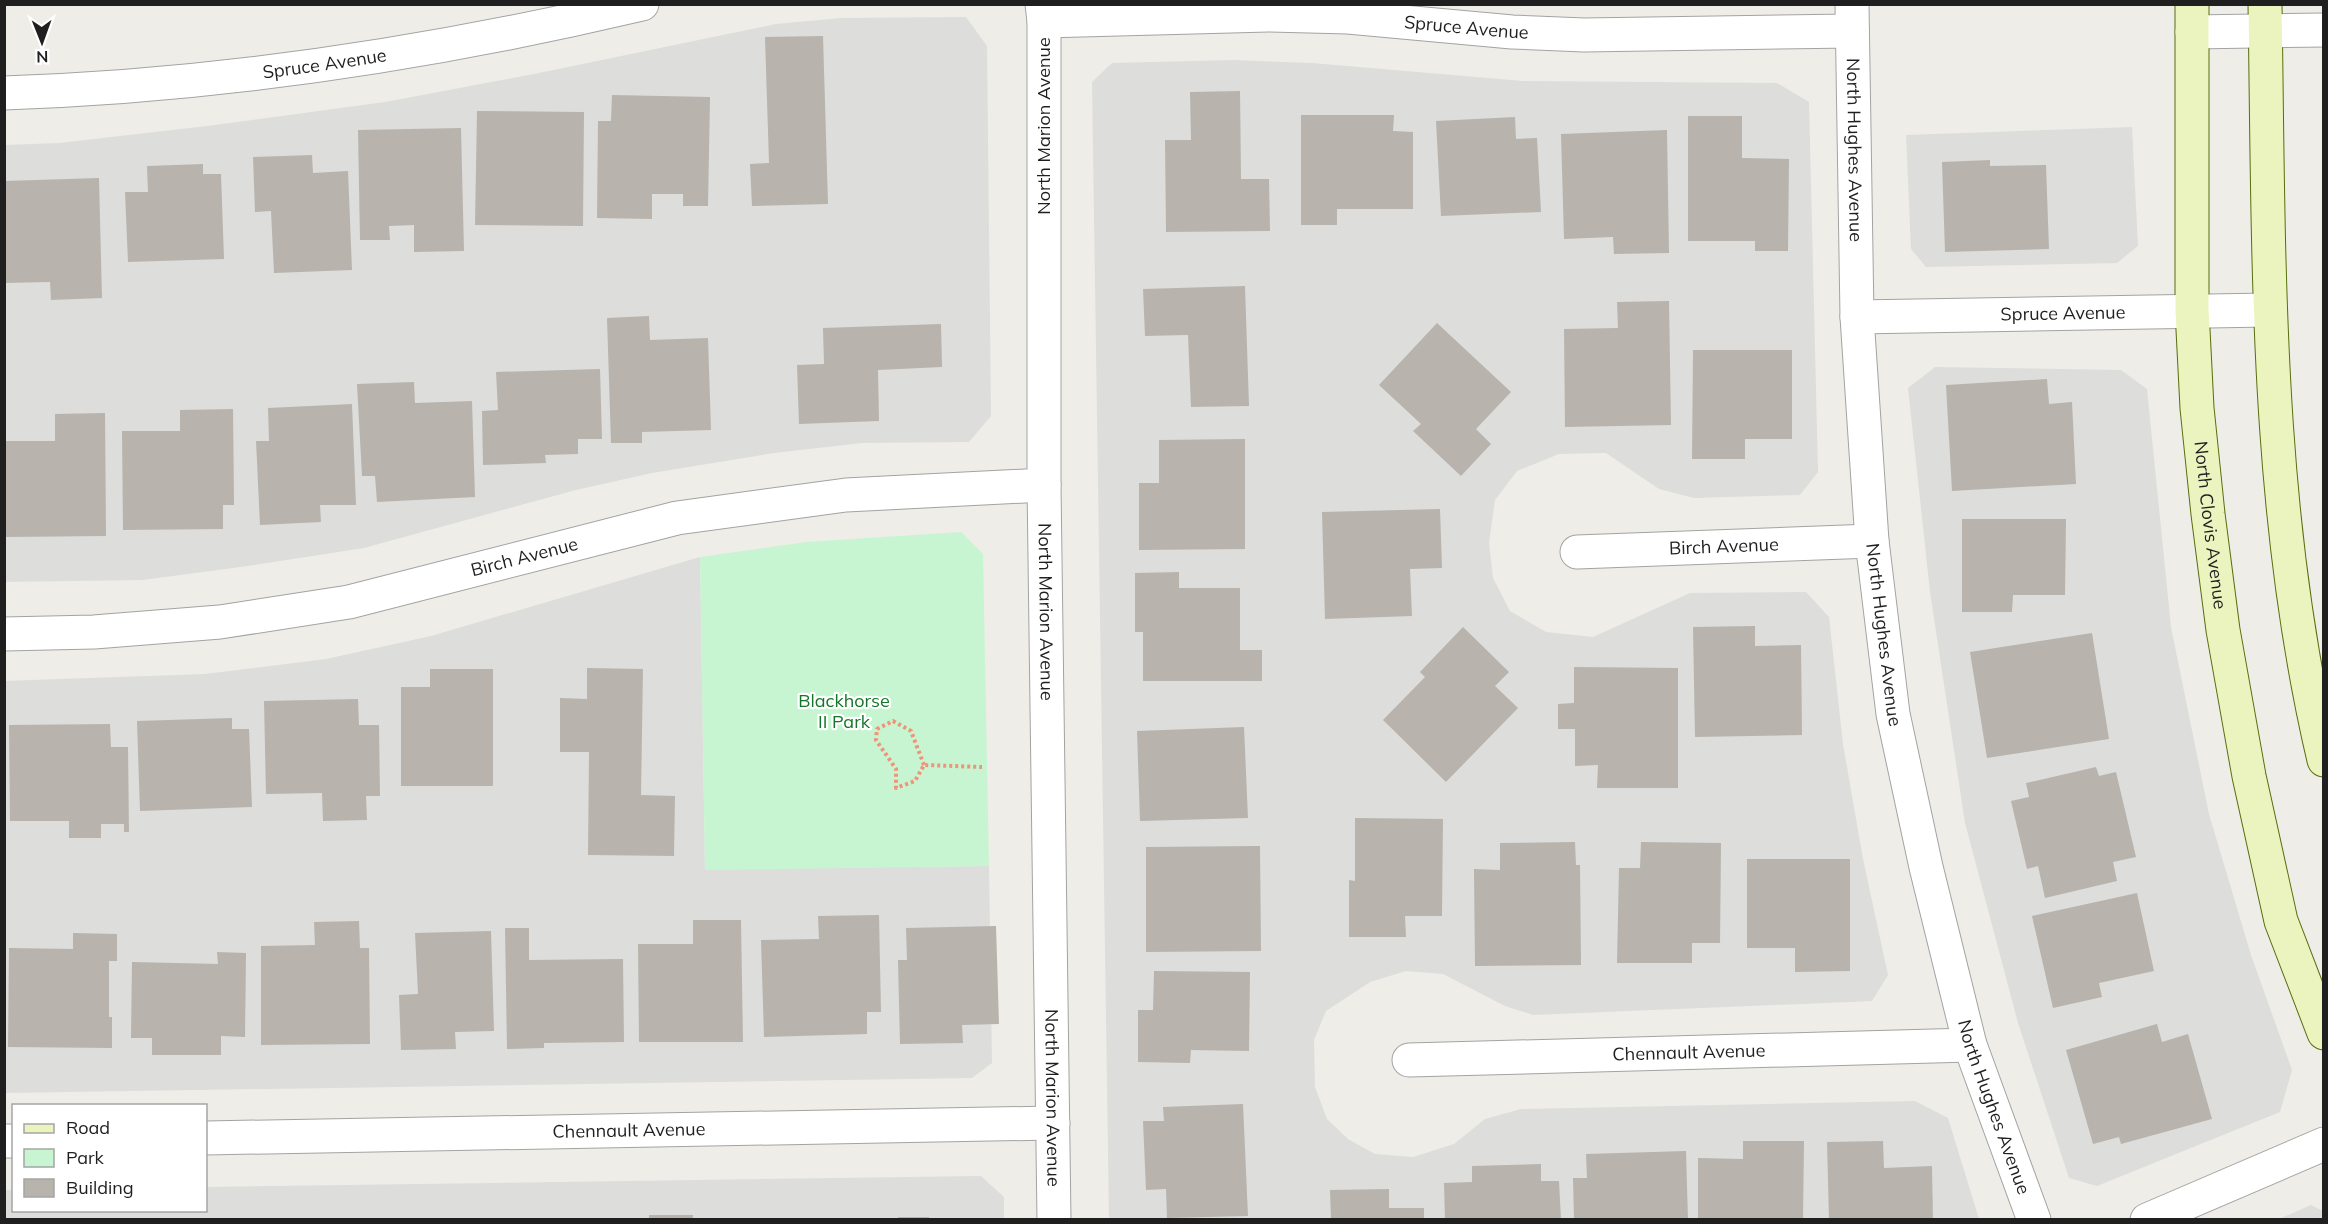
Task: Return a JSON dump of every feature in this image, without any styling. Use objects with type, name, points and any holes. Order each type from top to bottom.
[{"type":"main road","name":"North Clovis Avenue","points":[[2192,18],[2192,310],[2197,408],[2223,630],[2247,765],[2281,921],[2324,1033]]},
{"type":"main road","points":[[2265,18],[2268,310],[2274,412],[2296,623],[2324,760]]},
{"type":"street","name":"Spruce Avenue","points":[[4,93],[152,84],[313,65],[463,43],[642,4]]},
{"type":"street","name":"Spruce Avenue","points":[[1043,13],[1348,17],[1512,32],[1584,35],[1852,18]]},
{"type":"street","name":"North Marion Avenue","points":[[1043,13],[1044,485],[1054,1220]]},
{"type":"street","name":"North Hughes Avenue","points":[[1852,18],[1857,317],[1872,541],[1893,714],[1926,867],[1970,1045],[2034,1220]]},
{"type":"street","points":[[2192,18],[2265,18],[2324,30]]},
{"type":"street","name":"Spruce Avenue","points":[[1857,317],[2268,310]]},
{"type":"street","name":"Birch Avenue","points":[[4,634],[94,632],[219,622],[349,602],[688,517],[846,495],[1044,485]]},
{"type":"street","name":"Birch Avenue","points":[[1577,552],[1872,541]]},
{"type":"street","name":"Chennault Avenue","points":[[1409,1060],[1970,1045]]},
{"type":"street","name":"Chennault Avenue","points":[[207,1138],[1053,1123]]},
{"type":"street","points":[[2147,1220],[2324,1144]]},
{"type":"path","points":[[893,721],[911,732],[924,765],[915,781],[896,788],[896,769],[876,740],[877,729],[893,721]]},
{"type":"path","points":[[924,765],[982,767]]},
{"type":"shaded area","points":[[966,17],[987,46],[991,416],[969,442],[862,443],[774,453],[652,473],[576,490],[364,548],[248,566],[143,580],[5,582],[4,145],[59,143],[385,102],[776,24],[841,18]]},
{"type":"shaded area","points":[[1234,60],[1312,63],[1523,81],[1777,83],[1809,102],[1818,472],[1800,495],[1694,498],[1659,489],[1606,453],[1559,454],[1517,471],[1495,500],[1489,543],[1493,578],[1510,611],[1546,632],[1593,637],[1690,593],[1806,592],[1829,617],[1843,744],[1863,859],[1888,975],[1872,1001],[1533,1015],[1505,1006],[1443,974],[1406,971],[1370,982],[1326,1011],[1314,1040],[1315,1087],[1327,1119],[1348,1139],[1375,1154],[1413,1157],[1454,1144],[1485,1119],[1521,1109],[1915,1101],[1948,1118],[1979,1219],[1109,1219],[1092,82],[1112,63]]},
{"type":"shaded area","points":[[2132,127],[2138,246],[2117,263],[1926,267],[1911,249],[1906,135]]},
{"type":"shaded area","points":[[1935,367],[2121,370],[2147,389],[2171,627],[2209,814],[2251,955],[2292,1070],[2280,1112],[2097,1186],[2069,1178],[2018,1023],[1965,823],[1930,592],[1908,388]]},
{"type":"shaded area","points":[[700,557],[705,869],[989,866],[992,1063],[972,1078],[5,1093],[4,681],[205,674],[326,659],[431,636]]},
{"type":"shaded area","points":[[981,1176],[1004,1197],[1004,1219],[5,1220],[4,1190],[12,1190],[12,1212],[207,1212],[207,1187]]},
{"type":"shaded area","points":[[2311,1205],[2323,1211],[2323,1219],[2279,1219]]},
{"type":"green space","name":"Blackhorse II Park","points":[[961,532],[983,554],[989,866],[705,870],[700,557],[806,542]]},
{"type":"building","points":[[823,36],[828,204],[752,206],[750,164],[769,163],[765,37]]},
{"type":"building","points":[[1240,91],[1241,179],[1269,179],[1270,231],[1166,232],[1165,140],[1191,140],[1190,92]]},
{"type":"building","points":[[612,95],[710,97],[708,206],[683,206],[683,194],[652,194],[652,219],[597,218],[598,121],[611,121]]},
{"type":"building","points":[[477,111],[584,112],[583,226],[475,225]]},
{"type":"building","points":[[1301,115],[1394,115],[1393,131],[1413,132],[1413,209],[1337,209],[1337,225],[1301,225]]},
{"type":"building","points":[[1688,116],[1742,116],[1742,158],[1789,159],[1788,251],[1755,251],[1755,241],[1688,241]]},
{"type":"building","points":[[1515,117],[1516,139],[1537,138],[1541,212],[1441,216],[1436,121]]},
{"type":"building","points":[[461,128],[464,251],[414,252],[414,225],[389,226],[390,240],[360,240],[358,130]]},
{"type":"building","points":[[1667,130],[1669,253],[1614,254],[1613,237],[1564,239],[1561,134]]},
{"type":"building","points":[[312,155],[313,173],[348,171],[352,270],[274,273],[271,211],[255,212],[253,157]]},
{"type":"building","points":[[1990,160],[1990,166],[2046,165],[2049,249],[1945,252],[1942,162]]},
{"type":"building","points":[[203,164],[203,174],[221,174],[224,259],[128,262],[125,192],[148,192],[147,166]]},
{"type":"building","points":[[99,178],[102,298],[51,300],[50,282],[4,283],[4,181]]},
{"type":"building","points":[[1245,286],[1249,406],[1191,407],[1188,335],[1145,336],[1143,289]]},
{"type":"building","points":[[1669,301],[1671,425],[1565,427],[1564,329],[1618,328],[1617,302]]},
{"type":"building","points":[[649,316],[650,340],[708,338],[711,430],[642,432],[642,443],[611,443],[607,318]]},
{"type":"building","points":[[1437,323],[1511,392],[1476,429],[1491,444],[1461,476],[1413,431],[1421,424],[1379,385]]},
{"type":"building","points":[[941,324],[942,367],[878,370],[879,421],[799,424],[797,365],[824,364],[823,328]]},
{"type":"building","points":[[1693,350],[1792,350],[1792,439],[1745,439],[1745,459],[1692,459]]},
{"type":"building","points":[[600,369],[602,439],[578,439],[578,454],[545,455],[546,463],[483,465],[482,411],[498,410],[496,372]]},
{"type":"building","points":[[2047,379],[2049,404],[2072,402],[2076,484],[1952,491],[1946,385]]},
{"type":"building","points":[[414,382],[415,403],[472,401],[475,497],[377,502],[375,476],[362,476],[357,384]]},
{"type":"building","points":[[352,404],[356,505],[320,505],[321,522],[260,525],[256,441],[269,441],[268,408]]},
{"type":"building","points":[[233,409],[234,505],[223,505],[223,529],[123,530],[122,431],[180,431],[180,410]]},
{"type":"building","points":[[105,413],[106,536],[4,537],[4,441],[55,441],[55,414]]},
{"type":"building","points":[[1245,439],[1245,549],[1139,550],[1139,483],[1159,483],[1159,440]]},
{"type":"building","points":[[1440,509],[1442,568],[1410,569],[1412,616],[1325,619],[1322,512]]},
{"type":"building","points":[[1962,519],[2066,519],[2065,595],[2013,595],[2012,612],[1962,612]]},
{"type":"building","points":[[1179,572],[1179,588],[1240,588],[1240,650],[1262,650],[1262,681],[1143,681],[1143,632],[1135,632],[1135,573]]},
{"type":"building","points":[[1755,626],[1755,646],[1801,645],[1802,735],[1695,737],[1693,627]]},
{"type":"building","points":[[1463,627],[1509,672],[1495,686],[1518,708],[1446,782],[1383,720],[1425,677],[1420,672]]},
{"type":"building","points":[[2092,633],[2109,739],[1987,758],[1970,652]]},
{"type":"building","points":[[1574,667],[1678,668],[1678,788],[1597,788],[1598,765],[1575,766],[1575,729],[1558,729],[1558,704],[1574,703]]},
{"type":"building","points":[[587,668],[643,669],[641,795],[675,796],[674,856],[588,855],[589,752],[560,752],[560,698],[587,699]]},
{"type":"building","points":[[430,669],[493,669],[493,786],[401,786],[401,687],[430,687]]},
{"type":"building","points":[[358,699],[359,725],[379,725],[380,796],[366,796],[367,820],[323,821],[322,793],[266,794],[264,701]]},
{"type":"building","points":[[232,718],[232,729],[249,729],[252,807],[140,811],[137,721]]},
{"type":"building","points":[[110,724],[111,747],[128,747],[129,832],[124,832],[124,824],[101,824],[101,838],[69,838],[69,821],[10,821],[9,725]]},
{"type":"building","points":[[1244,727],[1248,818],[1140,821],[1137,731]]},
{"type":"building","points":[[2096,767],[2099,776],[2116,772],[2136,857],[2113,862],[2117,881],[2045,898],[2038,866],[2027,869],[2011,801],[2029,797],[2026,783]]},
{"type":"building","points":[[1355,818],[1443,819],[1442,916],[1405,916],[1406,937],[1349,937],[1349,880],[1355,881]]},
{"type":"building","points":[[1575,842],[1576,865],[1580,865],[1581,965],[1475,966],[1474,869],[1500,870],[1500,843]]},
{"type":"building","points":[[1641,842],[1721,843],[1720,943],[1692,943],[1692,963],[1617,963],[1619,868],[1640,868]]},
{"type":"building","points":[[1260,846],[1261,951],[1146,952],[1146,847]]},
{"type":"building","points":[[1747,859],[1850,859],[1850,971],[1795,972],[1795,948],[1747,948]]},
{"type":"building","points":[[2137,893],[2154,971],[2099,983],[2102,997],[2053,1008],[2032,916]]},
{"type":"building","points":[[879,915],[881,1012],[867,1012],[867,1034],[764,1037],[761,940],[819,939],[818,916]]},
{"type":"building","points":[[693,920],[741,920],[743,1042],[639,1042],[638,944],[693,944]]},
{"type":"building","points":[[359,921],[360,948],[369,948],[370,1044],[261,1045],[261,946],[315,945],[314,922]]},
{"type":"building","points":[[996,926],[999,1024],[962,1025],[963,1043],[900,1044],[898,960],[907,960],[906,928]]},
{"type":"building","points":[[505,928],[529,928],[529,960],[623,959],[624,1042],[544,1043],[544,1048],[507,1049]]},
{"type":"building","points":[[491,931],[494,1031],[455,1032],[456,1049],[401,1050],[399,995],[418,994],[415,933]]},
{"type":"building","points":[[73,933],[117,934],[117,961],[109,961],[109,1017],[112,1017],[112,1048],[8,1047],[9,948],[73,949]]},
{"type":"building","points":[[217,952],[246,953],[245,1037],[221,1036],[221,1055],[152,1055],[152,1038],[131,1038],[132,962],[218,964]]},
{"type":"building","points":[[1154,971],[1250,972],[1249,1051],[1191,1050],[1190,1063],[1138,1062],[1138,1010],[1153,1010]]},
{"type":"building","points":[[2157,1024],[2162,1042],[2188,1034],[2212,1119],[2121,1144],[2119,1137],[2093,1144],[2066,1050]]},
{"type":"building","points":[[1243,1104],[1248,1216],[1167,1218],[1166,1189],[1146,1190],[1143,1121],[1164,1121],[1163,1107]]},
{"type":"building","points":[[1743,1141],[1804,1141],[1803,1220],[1698,1220],[1698,1158],[1743,1159]]},
{"type":"building","points":[[1883,1141],[1884,1168],[1932,1166],[1933,1220],[1829,1220],[1827,1142]]},
{"type":"building","points":[[1686,1151],[1688,1220],[1574,1220],[1573,1178],[1587,1178],[1586,1154]]},
{"type":"building","points":[[1541,1164],[1541,1181],[1559,1181],[1561,1220],[1445,1220],[1444,1183],[1472,1182],[1472,1166]]},
{"type":"building","points":[[1389,1189],[1389,1208],[1424,1208],[1424,1220],[1331,1220],[1330,1190]]},
{"type":"building","points":[[649,1215],[693,1215],[693,1220],[649,1220]]},
{"type":"building","points":[[898,1217],[929,1217],[929,1220],[898,1220]]}]
